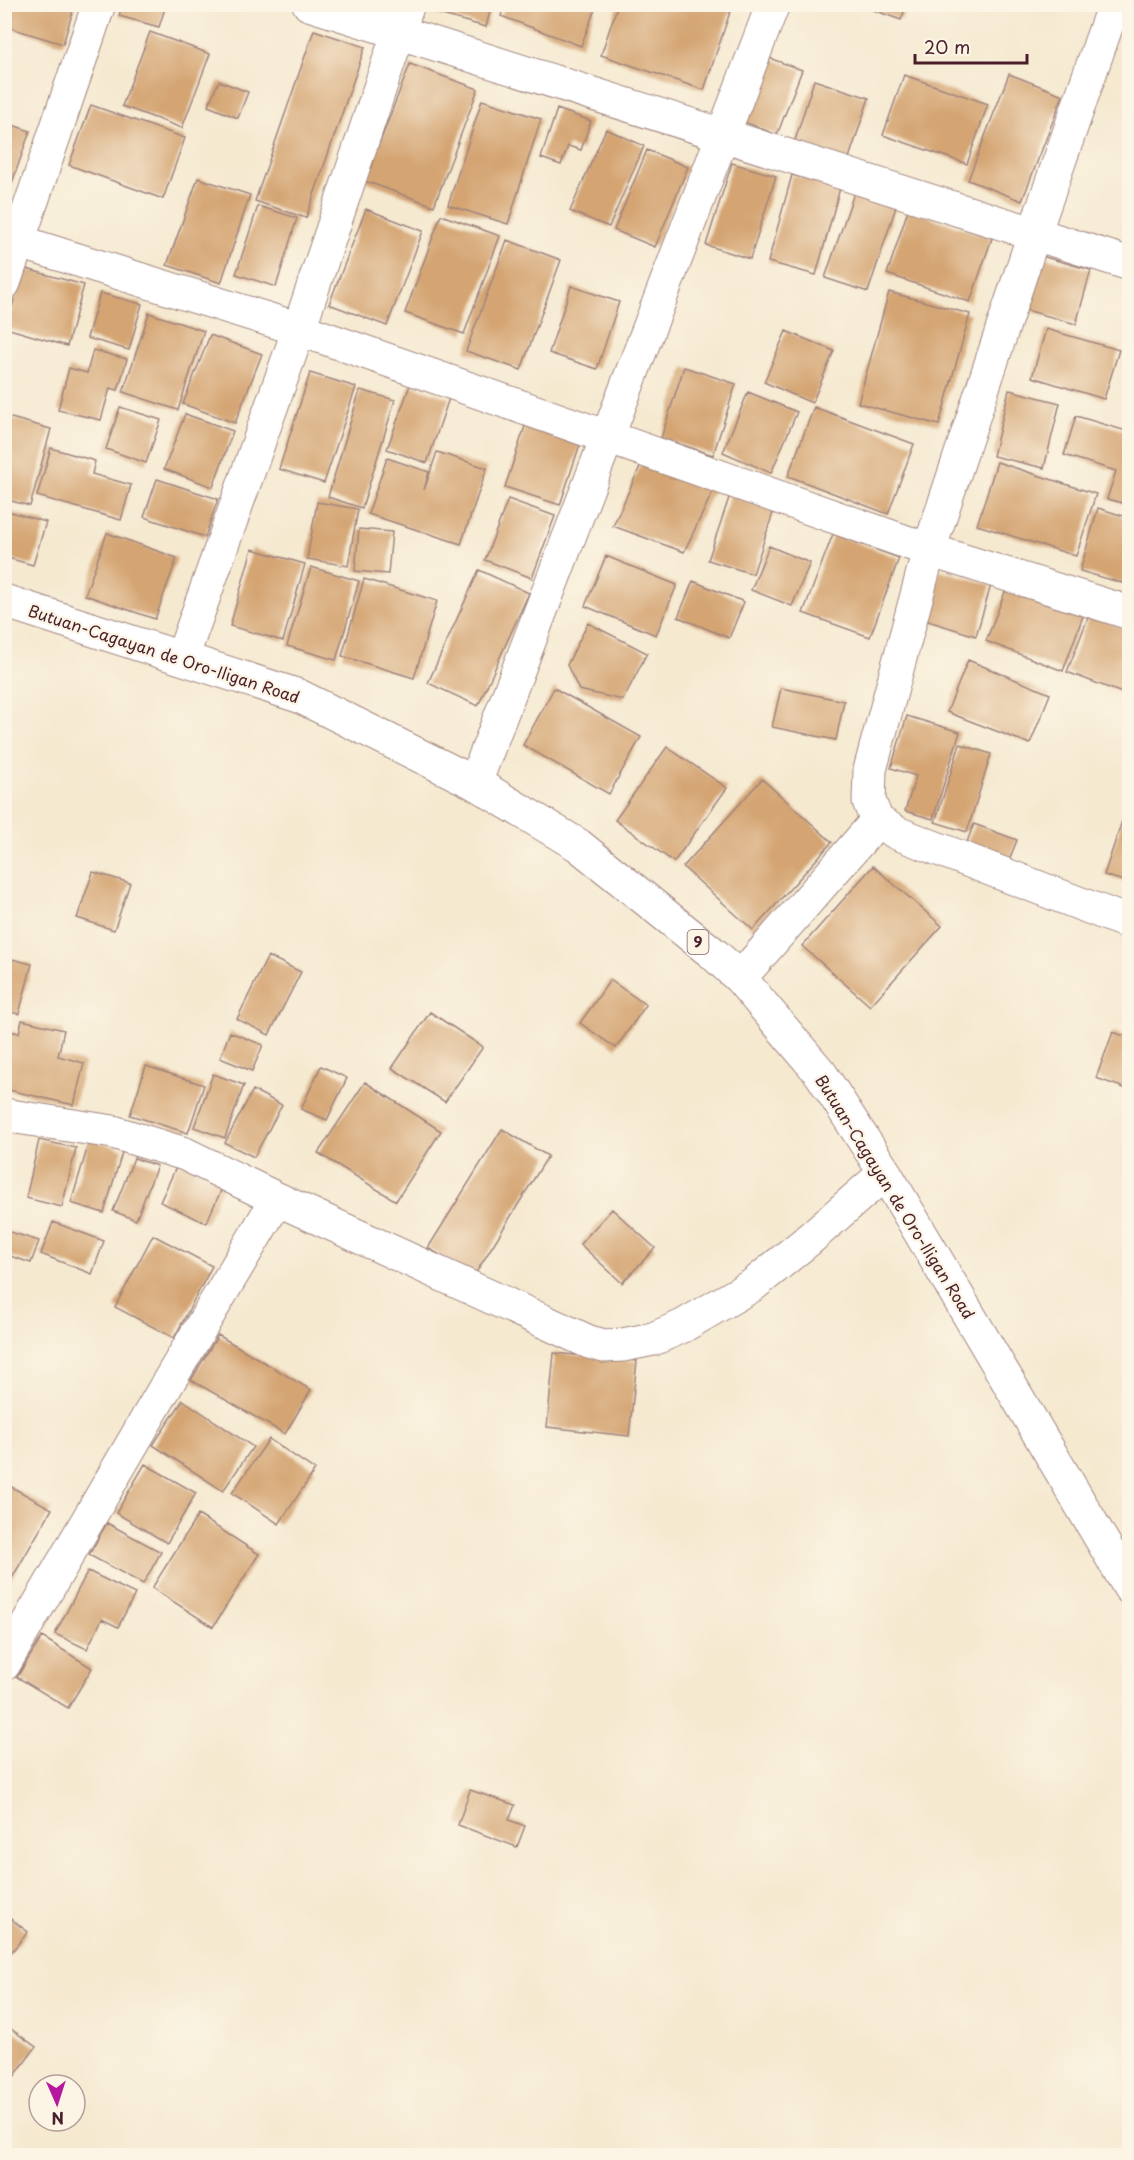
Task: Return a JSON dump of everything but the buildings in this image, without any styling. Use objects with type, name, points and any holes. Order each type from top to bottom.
[{"type":"main road","points":[[4,284],[11,240],[99,4]]},
{"type":"main road","points":[[309,4],[404,19],[722,136],[1130,264]]},
{"type":"main road","points":[[475,783],[773,4]]},
{"type":"main road","points":[[1114,4],[1034,234],[929,550],[870,770],[869,801],[877,820],[897,833],[1130,923]]},
{"type":"main road","points":[[182,658],[299,329],[404,19]]},
{"type":"main road","points":[[11,240],[299,329],[929,550],[1130,613]]},
{"type":"main road","name":"Butuan-Cagayan de Oro-Iligan Road","points":[[4,601],[299,696],[475,783],[578,845],[740,978],[821,1074],[885,1173],[1130,1588]]},
{"type":"main road","points":[[740,978],[877,820]]},
{"type":"main road","points":[[4,1115],[113,1132],[185,1154],[277,1199],[589,1342],[604,1346],[653,1339],[683,1326],[753,1285],[885,1173]]},
{"type":"main road","points":[[4,1665],[277,1199]]}]
